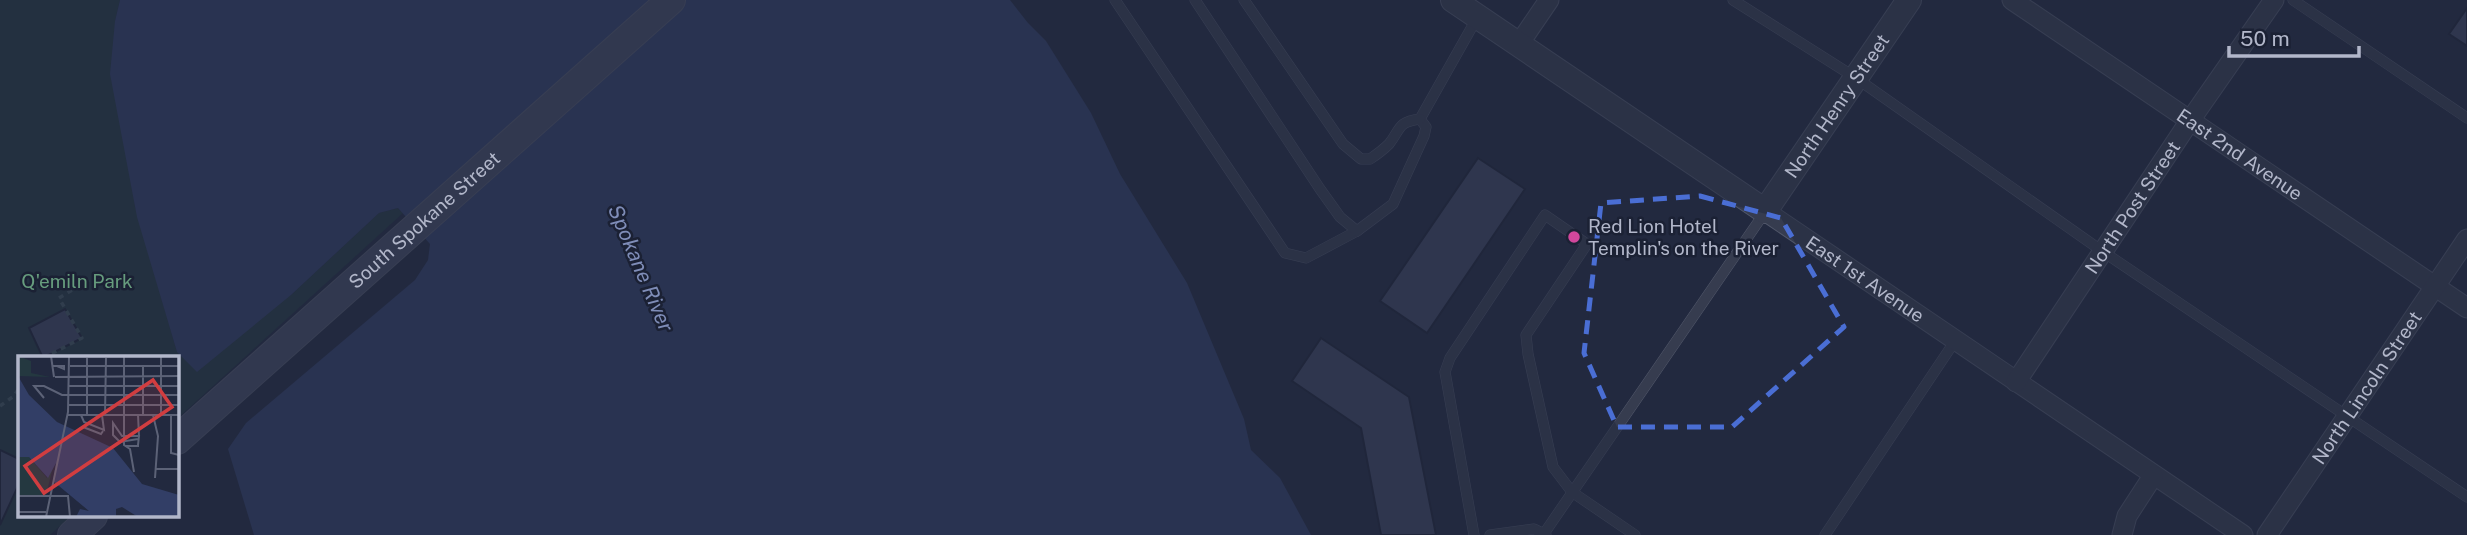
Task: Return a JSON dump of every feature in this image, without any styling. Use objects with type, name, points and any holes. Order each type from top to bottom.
[{"type":"main road","name":"South Spokane Street","points":[[178,439],[671,0]]},
{"type":"main road","points":[[72,535],[91,518]]},
{"type":"street","name":"East 1st Avenue","points":[[1453,0],[2243,535]]},
{"type":"street","points":[[1519,44],[1549,0]]},
{"type":"street","name":"North Henry Street","points":[[1765,211],[1909,0]]},
{"type":"street","name":"East 2nd Avenue","points":[[2012,0],[2467,308]]},
{"type":"street","name":"North Post Street","points":[[2016,382],[2189,121],[2274,0]]},
{"type":"street","name":"North Lincoln Street","points":[[2267,535],[2467,239]]},
{"type":"street","points":[[2123,535],[2137,523],[2159,479]]},
{"type":"lane","points":[[1115,0],[1285,253],[1306,258],[1357,231],[1393,204],[1424,136],[1426,127],[1420,119]]},
{"type":"lane","points":[[1195,0],[1340,217],[1357,231]]},
{"type":"lane","points":[[1244,0],[1316,107],[1352,153],[1361,159],[1370,159],[1390,143],[1407,120],[1420,119]]},
{"type":"lane","points":[[1733,0],[1856,79],[2102,251],[2467,497]]},
{"type":"lane","points":[[2293,0],[2467,118]]},
{"type":"lane","points":[[1420,119],[1478,17]]},
{"type":"lane","points":[[1490,535],[1534,529],[1544,535],[1765,211]]},
{"type":"lane","points":[[1474,535],[1445,372],[1450,358],[1545,215],[1587,244],[1526,335],[1553,467],[1572,492],[1635,535]]},
{"type":"lane","points":[[1825,535],[1955,341]]},
{"type":"path","points":[[47,356],[82,338],[58,298],[93,278]]},
{"type":"path","points":[[0,406],[18,390]]},
{"type":"highlighted area","points":[[1700,196],[1781,218],[1844,327],[1732,427],[1617,427],[1584,353],[1601,203]]},
{"type":"green space","name":"Q'emiln Park","points":[[0,0],[120,0],[115,21],[135,206],[177,352],[291,295],[379,213],[398,208],[403,213],[178,418],[178,356],[18,356],[18,518],[69,518],[50,535],[0,535]]},
{"type":"water","name":"Spokane River","points":[[120,0],[1010,0],[1046,41],[1091,113],[1120,174],[1187,283],[1244,419],[1251,450],[1280,478],[1311,535],[254,535],[228,449],[246,423],[415,280],[428,260],[430,244],[398,208],[379,213],[291,295],[197,372],[177,352],[137,217],[110,74],[115,21]]},
{"type":"building","points":[[2467,8],[2467,46],[2449,34]]},
{"type":"building","points":[[1478,158],[1525,189],[1427,333],[1380,301]]},
{"type":"building","points":[[65,309],[82,338],[42,356],[29,328]]},
{"type":"building","points":[[1321,338],[1409,397],[1436,535],[1381,535],[1361,428],[1292,381]]},
{"type":"building","points":[[0,450],[18,459],[18,486],[0,525]]},
{"type":"place","name":"Red Lion Hotel Templin's on the River","points":[[1574,237]]}]
